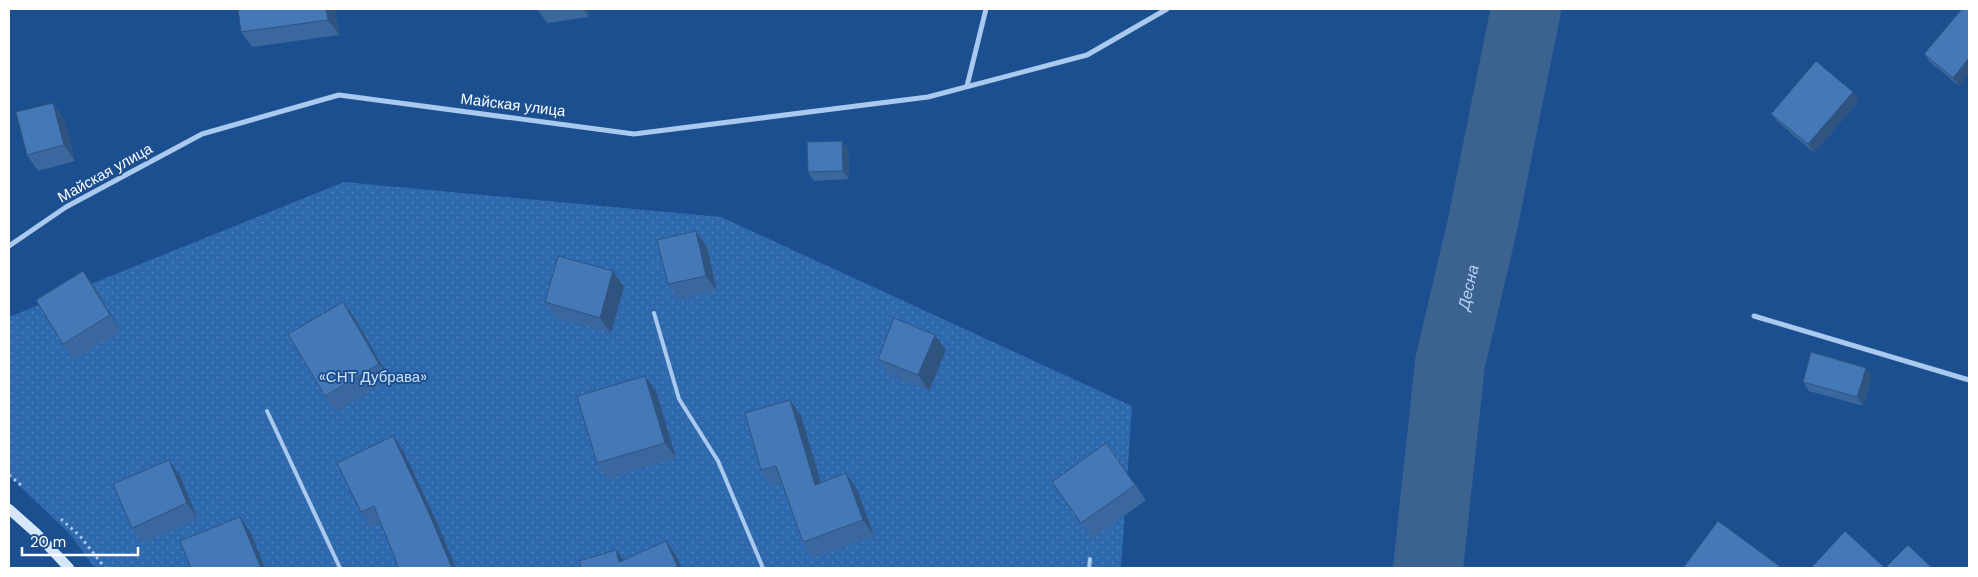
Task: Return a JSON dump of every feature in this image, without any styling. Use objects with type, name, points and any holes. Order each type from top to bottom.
[{"type":"street","points":[[967,86],[986,9]]},
{"type":"street","name":"Майская улица","points":[[9,246],[66,207],[202,134],[339,95],[634,134],[928,97],[1087,55],[1167,9]]},
{"type":"street","points":[[1754,316],[1969,380]]},
{"type":"street","points":[[9,509],[36,532],[69,568]]},
{"type":"lane","points":[[654,313],[679,399],[718,461],[763,568]]},
{"type":"lane","points":[[267,411],[340,568]]},
{"type":"lane","points":[[1089,568],[1090,558]]},
{"type":"green space","name":"«СНТ Дубрава»","points":[[344,182],[721,217],[1132,406],[1121,568],[95,568],[69,533],[9,476],[9,317]]},
{"type":"building","points":[[238,9],[326,9],[328,20],[241,32]]},
{"type":"building","points":[[1962,9],[1969,9],[1969,58],[1953,78],[1924,54]]},
{"type":"building","points":[[1816,61],[1853,92],[1808,144],[1771,114]]},
{"type":"building","points":[[53,103],[64,145],[27,155],[16,112]]},
{"type":"building","points":[[842,141],[843,171],[808,172],[807,142]]},
{"type":"building","points":[[696,231],[706,276],[668,284],[657,240]]},
{"type":"building","points":[[558,256],[613,271],[600,318],[545,302]]},
{"type":"building","points":[[83,271],[110,315],[63,344],[36,300]]},
{"type":"building","points":[[343,302],[379,364],[325,396],[288,334]]},
{"type":"building","points":[[894,318],[935,335],[918,375],[878,359]]},
{"type":"building","points":[[1811,352],[1866,368],[1857,397],[1803,382]]},
{"type":"building","points":[[645,376],[665,443],[597,463],[577,396]]},
{"type":"building","points":[[790,400],[815,485],[846,473],[863,520],[803,542],[776,466],[761,470],[745,413]]},
{"type":"building","points":[[393,436],[452,568],[399,568],[374,506],[361,512],[337,463]]},
{"type":"building","points":[[1106,443],[1135,485],[1081,523],[1052,482]]},
{"type":"building","points":[[169,460],[187,503],[132,528],[113,484]]},
{"type":"building","points":[[240,517],[261,568],[191,568],[180,541]]},
{"type":"building","points":[[1718,521],[1782,568],[1683,568]]},
{"type":"building","points":[[1845,531],[1885,568],[1811,568]]},
{"type":"building","points":[[666,541],[678,568],[581,568],[579,561],[616,550],[619,562]]},
{"type":"building","points":[[1908,545],[1932,568],[1885,568]]},
{"type":"waterway","name":"Десна","points":[[1428,568],[1450,363],[1482,227],[1526,9]]}]
